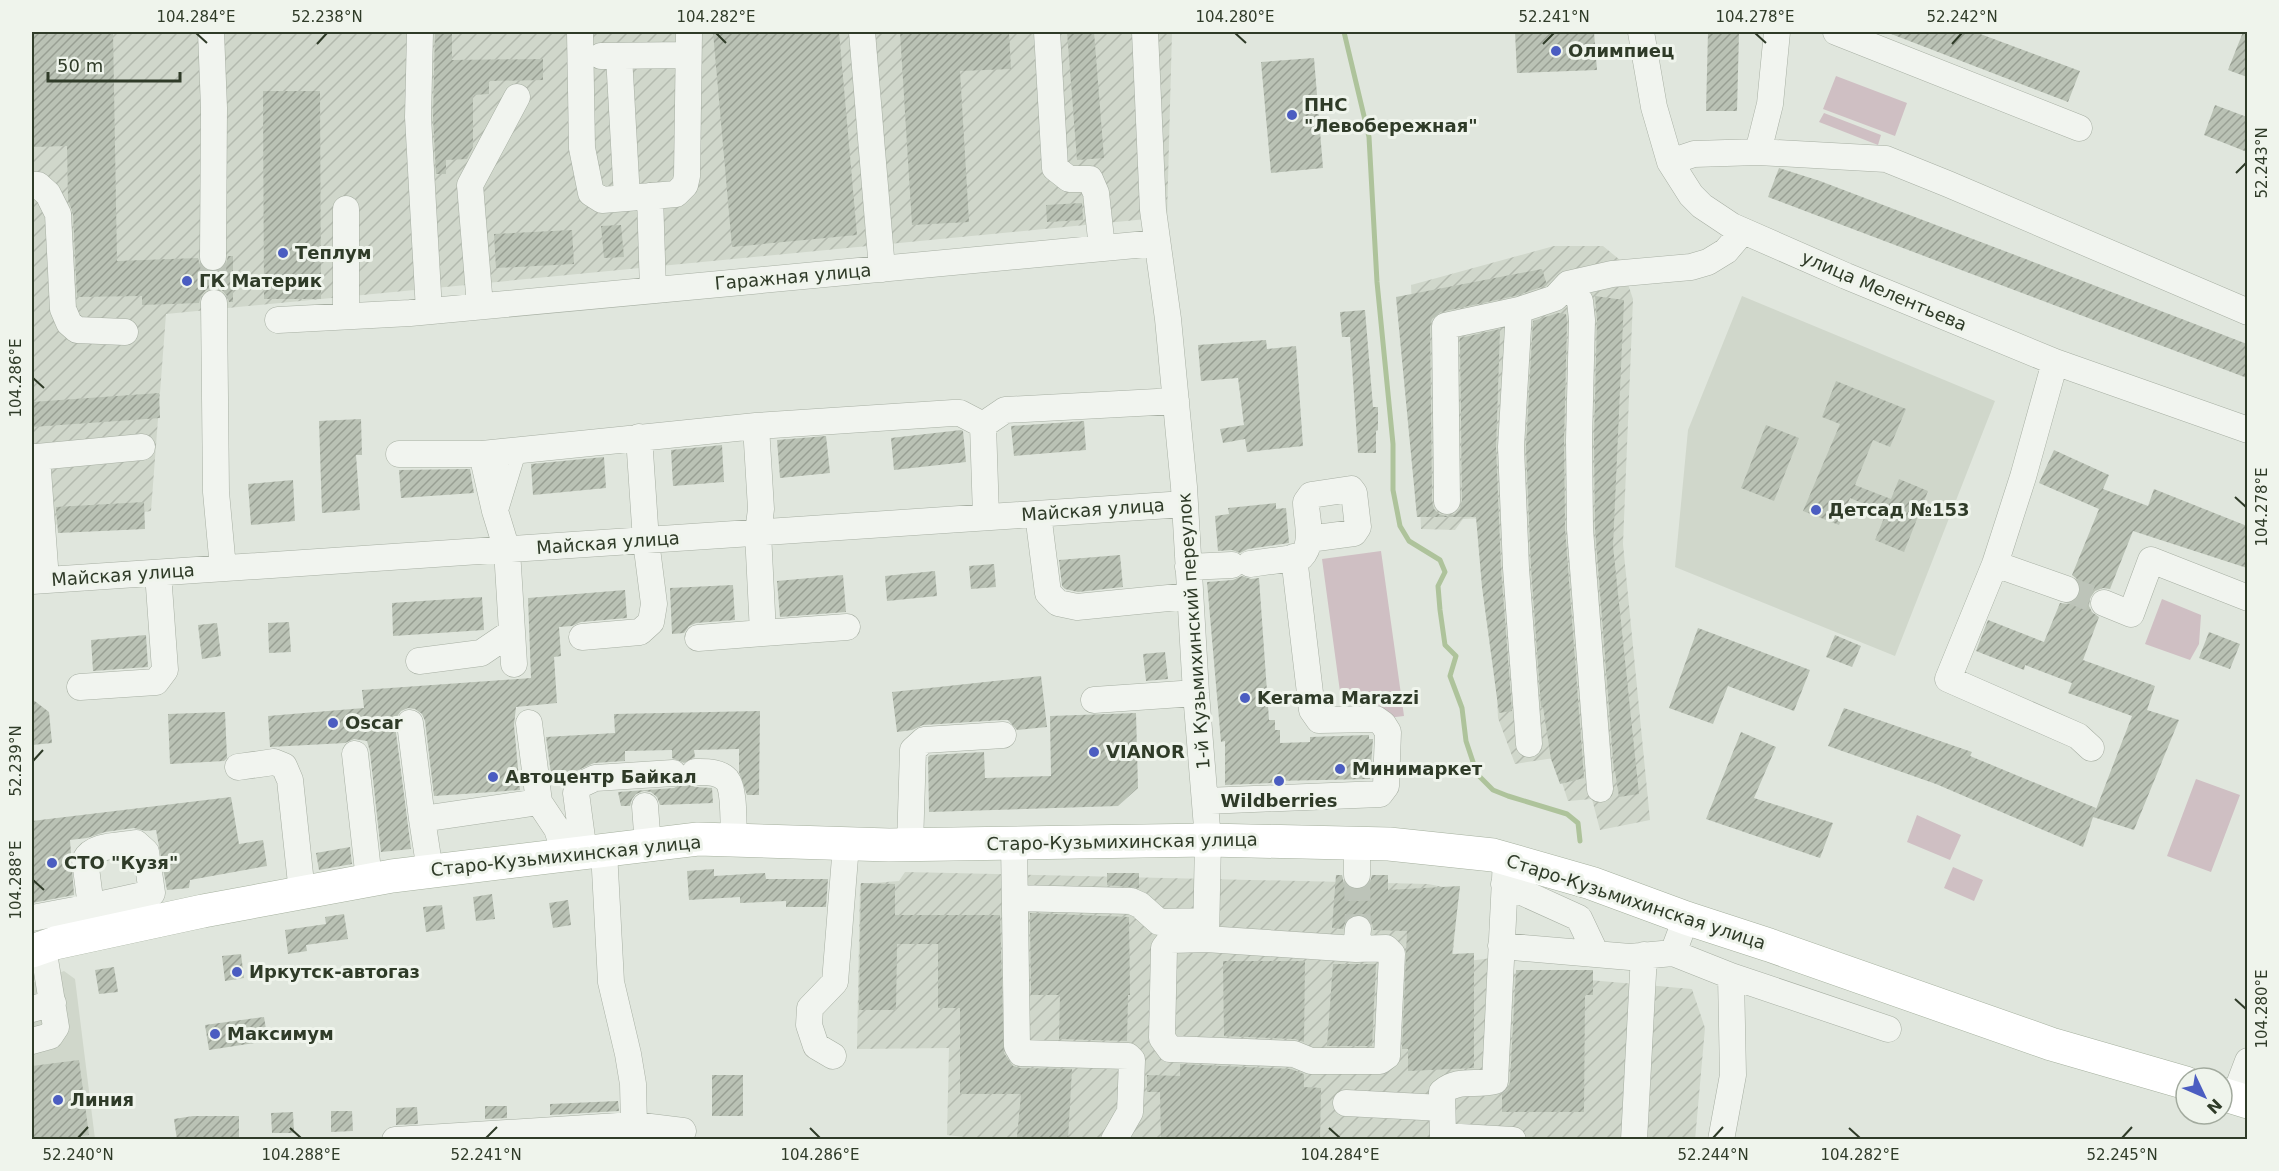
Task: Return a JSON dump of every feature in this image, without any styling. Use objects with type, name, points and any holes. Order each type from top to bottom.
[{"type":"main road","name":"Старо-Кузьмихинская улица","points":[[35,938],[154,907],[302,892],[430,871],[698,839],[846,845],[1208,840],[1357,859],[1389,844],[1492,855],[1505,872],[1591,883],[2051,1044],[2174,1080]]},
{"type":"street","points":[[211,32],[214,108],[213,257]]},
{"type":"street","points":[[420,32],[418,117],[429,311]]},
{"type":"street","points":[[862,32],[882,269]]},
{"type":"street","points":[[1047,32],[1055,168],[1069,179],[1090,179],[1096,193],[1102,248]]},
{"type":"street","points":[[1137,32],[1147,73]]},
{"type":"street","points":[[1144,32],[1147,73]]},
{"type":"street","name":"улица Мелентьева","points":[[1641,32],[1654,107],[1670,162],[1687,190],[1702,206],[1743,231],[2055,362],[2247,430]]},
{"type":"street","points":[[1758,152],[1770,105],[1776,32]]},
{"type":"street","points":[[1836,32],[2079,128]]},
{"type":"street","points":[[688,43],[687,176],[685,185],[676,194],[602,200],[591,193],[582,148],[580,44],[618,56],[688,43]]},
{"type":"street","points":[[618,56],[653,290]]},
{"type":"street","name":"1-й Кузьмихинский переулок","points":[[1147,73],[1153,210],[1168,319],[1185,504],[1189,596],[1208,840],[1206,930]]},
{"type":"street","points":[[480,306],[470,185],[517,97]]},
{"type":"street","points":[[1670,162],[1694,154],[1758,152],[1886,159],[2247,312]]},
{"type":"street","points":[[32,185],[38,185],[48,194],[58,214],[63,309],[69,323],[77,330],[125,332]]},
{"type":"street","points":[[346,209],[346,316]]},
{"type":"street","points":[[1447,501],[1445,326],[1519,310],[1555,298],[1568,284],[1612,274],[1683,268],[1708,262],[1725,251],[1743,231]]},
{"type":"street","name":"Гаражная улица","points":[[278,320],[429,311],[1157,243]]},
{"type":"street","points":[[1568,284],[1580,301],[1582,320],[1579,440],[1580,529],[1600,789]]},
{"type":"street","points":[[214,303],[216,492],[224,568]]},
{"type":"street","points":[[1519,310],[1511,447],[1516,568],[1529,744]]},
{"type":"street","points":[[2055,362],[2023,477],[1995,564],[1948,679],[2080,744]]},
{"type":"street","points":[[983,425],[1005,410],[1176,401]]},
{"type":"street","points":[[399,454],[482,454],[756,426],[960,413],[983,425]]},
{"type":"street","points":[[983,425],[986,516]]},
{"type":"street","points":[[756,426],[761,509],[758,533],[763,633]]},
{"type":"street","points":[[582,637],[640,632],[651,622],[654,604],[646,541],[639,437]]},
{"type":"street","points":[[39,580],[34,457],[142,447]]},
{"type":"street","points":[[495,511],[513,451]]},
{"type":"street","points":[[482,454],[507,550],[514,664]]},
{"type":"street","name":"Майская улица","points":[[39,580],[1185,504]]},
{"type":"street","points":[[1038,514],[1048,593],[1058,603],[1077,607],[1189,596]]},
{"type":"street","points":[[1188,567],[1241,565],[1302,548],[1311,710],[1319,720],[1376,719],[1388,732],[1386,786],[1380,794],[1205,801]]},
{"type":"street","points":[[2104,603],[2132,614],[2151,560],[2247,598]]},
{"type":"street","points":[[1995,564],[2066,589]]},
{"type":"street","points":[[80,687],[156,682],[165,670],[158,573]]},
{"type":"street","points":[[698,638],[847,627]]},
{"type":"street","points":[[420,661],[481,653],[512,632]]},
{"type":"street","points":[[1094,700],[1196,693]]},
{"type":"street","points":[[410,723],[430,871]]},
{"type":"street","points":[[529,723],[539,802],[557,829],[585,853]]},
{"type":"street","points":[[910,845],[913,750],[924,740],[1003,735]]},
{"type":"street","points":[[356,754],[369,880]]},
{"type":"street","points":[[238,767],[274,762],[284,765],[290,780],[302,892]]},
{"type":"street","points":[[634,1125],[633,1084],[628,1054],[585,853],[576,793],[580,784],[594,778],[643,787],[684,772],[710,772],[721,775],[728,780],[731,790],[734,841]]},
{"type":"street","points":[[643,787],[648,846]]},
{"type":"street","points":[[422,819],[539,802]]},
{"type":"street","points":[[32,1041],[50,1036],[56,1027],[42,1006],[35,938],[91,907],[154,907],[146,852],[142,846],[136,843],[96,849],[88,853],[85,860],[91,907]]},
{"type":"street","points":[[1014,843],[1017,1046],[1021,1053],[1128,1056],[1132,1060],[1130,1112],[1114,1140]]},
{"type":"street","points":[[833,1056],[816,1047],[809,1025],[810,1008],[835,982],[846,845]]},
{"type":"street","points":[[1513,1140],[1443,1138],[1442,1108],[1442,1092],[1451,1084],[1496,1081],[1505,872],[1579,918],[1596,954]]},
{"type":"street","points":[[1015,898],[1131,901],[1140,905],[1159,922],[1206,930],[1357,939],[1386,948],[1392,954],[1387,1056],[1380,1061],[1311,1061],[1294,1054],[1170,1049],[1162,1038],[1164,948],[1170,940],[1206,930]]},
{"type":"street","points":[[1673,952],[1686,918]]},
{"type":"street","points":[[1501,946],[1630,957],[1673,952],[1731,976],[1888,1029]]},
{"type":"street","points":[[1634,1140],[1644,955]]},
{"type":"street","points":[[1721,1140],[1733,1075],[1731,976]]},
{"type":"street","points":[[2234,1098],[2247,1061]]},
{"type":"street","points":[[1346,1103],[1442,1108]]},
{"type":"street","points":[[395,1140],[634,1125],[683,1131]]},
{"type":"shaded area","points":[[32,32],[1172,32],[1167,217],[166,314],[151,511],[32,528]]},
{"type":"shaded area","points":[[1836,76],[1907,103],[1895,136],[1823,109]]},
{"type":"shaded area","points":[[1824,113],[1881,135],[1878,145],[1819,122]]},
{"type":"shaded area","points":[[1554,246],[1603,246],[1620,260],[1633,299],[1623,544],[1650,820],[1600,830],[1592,799],[1568,801],[1554,758],[1515,764],[1498,718],[1485,518],[1463,519],[1455,530],[1421,529],[1411,285]]},
{"type":"shaded area","name":"Детсад №153","points":[[1742,296],[1995,401],[1895,656],[1675,567],[1688,430]]},
{"type":"shaded area","points":[[1381,551],[1404,716],[1387,718],[1386,710],[1370,712],[1367,696],[1341,699],[1322,559]]},
{"type":"shaded area","points":[[2162,599],[2201,615],[2199,644],[2190,660],[2145,644]]},
{"type":"shaded area","points":[[2196,779],[2240,795],[2211,872],[2167,856]]},
{"type":"shaded area","points":[[1917,815],[1961,835],[1950,860],[1907,842]]},
{"type":"shaded area","points":[[1953,867],[1983,880],[1974,901],[1944,888]]},
{"type":"shaded area","points":[[905,872],[1428,884],[1459,890],[1452,963],[1492,958],[1497,972],[1692,989],[1705,1028],[1695,1140],[989,1140],[947,1135],[949,1048],[857,1049],[860,884],[899,881]]},
{"type":"shaded area","points":[[64,971],[75,979],[95,1139],[32,1139],[32,983]]},
{"type":"building","points":[[32,32],[113,32],[117,261],[198,258],[205,270],[213,272],[221,270],[228,256],[233,256],[233,302],[229,302],[222,290],[214,288],[206,290],[199,303],[142,305],[142,296],[77,297],[73,213],[68,200],[67,146],[32,147]]},
{"type":"building","points":[[435,32],[452,32],[452,60],[543,59],[543,80],[489,81],[489,94],[473,95],[473,147],[467,159],[446,160],[446,174],[436,174],[433,117]]},
{"type":"building","points":[[713,32],[839,32],[857,235],[732,247]]},
{"type":"building","points":[[900,32],[1009,32],[1011,69],[960,71],[969,222],[912,225]]},
{"type":"building","points":[[1067,32],[1094,32],[1104,158],[1077,160]]},
{"type":"building","name":"Олимпиец","points":[[1515,32],[1594,32],[1597,70],[1517,73]]},
{"type":"building","points":[[1708,32],[1739,32],[1737,111],[1706,111]]},
{"type":"building","points":[[1886,32],[1975,32],[2080,71],[2068,102]]},
{"type":"building","points":[[2243,32],[2247,32],[2247,77],[2228,70]]},
{"type":"building","name":"ПНС \"Левобережная\"","points":[[1314,58],[1323,168],[1271,173],[1261,62]]},
{"type":"building","points":[[263,91],[320,91],[321,299],[264,299]]},
{"type":"building","points":[[2215,105],[2247,117],[2247,152],[2204,135]]},
{"type":"building","points":[[1779,168],[1820,181],[2247,344],[2247,378],[1768,197]]},
{"type":"building","points":[[1082,203],[1083,220],[1047,222],[1046,205]]},
{"type":"building","points":[[621,225],[624,257],[604,258],[601,226]]},
{"type":"building","points":[[572,230],[574,264],[496,268],[494,234]]},
{"type":"building","points":[[1542,269],[1547,285],[1515,296],[1441,312],[1432,319],[1430,326],[1432,501],[1434,509],[1439,514],[1447,516],[1455,514],[1462,501],[1460,338],[1500,329],[1496,448],[1501,569],[1512,711],[1499,713],[1482,587],[1476,517],[1417,517],[1396,297]]},
{"type":"building","points":[[1595,296],[1624,300],[1613,546],[1639,794],[1619,797],[1614,771],[1595,528],[1594,440],[1597,320]]},
{"type":"building","points":[[1365,310],[1373,407],[1378,407],[1376,453],[1358,453],[1350,337],[1342,337],[1340,312]]},
{"type":"building","points":[[1558,313],[1566,314],[1567,321],[1564,440],[1565,529],[1584,778],[1560,784],[1551,759],[1543,707],[1541,707],[1531,567],[1526,447],[1533,321]]},
{"type":"building","points":[[1266,340],[1267,349],[1296,346],[1303,446],[1247,452],[1245,439],[1223,443],[1220,429],[1244,425],[1238,378],[1201,381],[1198,345]]},
{"type":"building","points":[[1836,381],[1906,409],[1890,447],[1873,440],[1855,485],[1891,499],[1899,479],[1928,491],[1904,552],[1875,540],[1886,513],[1850,498],[1839,525],[1803,511],[1840,424],[1822,417]]},
{"type":"building","points":[[159,393],[160,418],[32,427],[32,402]]},
{"type":"building","points":[[361,419],[362,455],[356,455],[360,510],[322,513],[319,421]]},
{"type":"building","points":[[1084,421],[1086,450],[1014,456],[1011,426]]},
{"type":"building","points":[[1766,425],[1799,438],[1774,501],[1741,488]]},
{"type":"building","points":[[963,431],[966,462],[894,470],[891,438]]},
{"type":"building","points":[[826,436],[830,473],[780,478],[777,440]]},
{"type":"building","points":[[722,445],[724,482],[673,486],[671,450]]},
{"type":"building","points":[[2054,450],[2109,475],[2103,489],[2148,506],[2154,489],[2247,526],[2247,568],[2133,531],[2110,589],[2103,588],[2095,591],[2090,598],[2089,606],[2092,612],[2099,617],[2083,660],[2155,686],[2147,710],[2179,720],[2134,830],[2093,817],[2132,716],[2068,693],[2072,683],[2025,665],[2024,670],[1976,651],[1988,620],[2044,642],[2060,603],[2069,604],[2080,595],[2081,586],[2072,575],[2099,509],[2039,483]]},
{"type":"building","points":[[604,457],[606,488],[533,495],[531,464]]},
{"type":"building","points":[[470,469],[474,493],[401,498],[399,470]]},
{"type":"building","points":[[293,480],[295,521],[251,525],[248,484]]},
{"type":"building","points":[[144,502],[145,529],[58,533],[56,507]]},
{"type":"building","points":[[1276,503],[1276,509],[1286,508],[1289,543],[1248,549],[1240,553],[1232,550],[1218,551],[1215,516],[1229,514],[1228,508]]},
{"type":"building","points":[[1120,555],[1123,587],[1078,592],[1062,586],[1059,560]]},
{"type":"building","points":[[994,564],[996,587],[971,589],[969,566]]},
{"type":"building","points":[[935,571],[937,596],[887,601],[885,576]]},
{"type":"building","points":[[843,575],[846,612],[780,617],[777,581]]},
{"type":"building","points":[[1242,576],[1251,579],[1259,578],[1269,720],[1275,720],[1275,730],[1280,730],[1280,743],[1310,742],[1310,737],[1369,735],[1369,739],[1373,739],[1370,779],[1273,781],[1273,783],[1225,785],[1225,741],[1221,742],[1207,582],[1233,580]]},
{"type":"building","points":[[733,585],[735,620],[696,623],[689,626],[684,633],[672,634],[670,588]]},
{"type":"building","points":[[625,590],[627,618],[581,622],[572,626],[559,627],[561,656],[554,657],[557,703],[516,707],[514,725],[520,790],[434,796],[425,721],[422,714],[415,709],[408,708],[401,711],[396,718],[395,725],[411,849],[381,852],[367,741],[354,739],[345,743],[270,747],[268,716],[364,708],[362,690],[531,678],[528,598]]},
{"type":"building","points":[[482,597],[484,630],[393,636],[392,603]]},
{"type":"building","points":[[289,622],[291,652],[269,653],[268,623]]},
{"type":"building","points":[[217,623],[221,656],[202,659],[198,625]]},
{"type":"building","points":[[1698,628],[1810,670],[1794,711],[1728,686],[1713,724],[1669,708]]},
{"type":"building","points":[[2209,632],[2240,644],[2230,669],[2199,658]]},
{"type":"building","points":[[146,635],[148,667],[93,671],[91,640]]},
{"type":"building","points":[[1835,635],[1861,646],[1852,667],[1826,657]]},
{"type":"building","points":[[1165,652],[1168,679],[1146,681],[1143,654]]},
{"type":"building","points":[[1041,676],[1047,727],[1017,730],[1008,720],[1002,720],[923,725],[912,730],[897,732],[892,692]]},
{"type":"building","points":[[32,699],[49,712],[52,743],[32,745]]},
{"type":"building","points":[[1844,708],[1972,752],[1970,756],[2096,808],[2083,847],[1936,784],[1828,746]]},
{"type":"building","points":[[760,711],[759,795],[747,795],[739,772],[739,749],[694,750],[695,757],[684,763],[672,758],[672,750],[625,751],[625,761],[594,763],[572,773],[551,774],[546,737],[615,733],[614,714]]},
{"type":"building","points":[[225,712],[227,758],[224,761],[170,764],[168,714]]},
{"type":"building","points":[[1136,713],[1138,788],[1118,806],[929,812],[928,757],[930,755],[984,752],[985,778],[1051,776],[1050,716]]},
{"type":"building","points":[[1741,732],[1776,747],[1754,798],[1833,823],[1820,858],[1706,819]]},
{"type":"building","points":[[684,782],[695,787],[712,788],[713,803],[660,805],[657,797],[651,792],[644,791],[636,794],[630,806],[621,806],[618,792],[674,788]]},
{"type":"building","name":"СТО \"Кузя\"","points":[[231,797],[239,844],[263,840],[267,866],[190,880],[189,888],[167,890],[156,830],[145,831],[134,828],[105,832],[87,838],[70,840],[74,895],[32,903],[32,821]]},
{"type":"building","points":[[350,847],[352,864],[319,870],[316,853]]},
{"type":"building","points":[[714,869],[714,876],[765,873],[766,879],[828,879],[826,907],[786,907],[786,901],[740,903],[740,897],[689,900],[687,871]]},
{"type":"building","points":[[1107,873],[1139,873],[1139,888],[1107,885]]},
{"type":"building","points":[[1336,875],[1342,875],[1344,883],[1356,890],[1365,888],[1372,875],[1388,875],[1388,890],[1460,886],[1452,954],[1474,953],[1474,1068],[1408,1071],[1408,1049],[1402,1049],[1407,931],[1373,930],[1372,923],[1367,917],[1359,914],[1346,920],[1343,929],[1332,928]]},
{"type":"building","points":[[861,883],[895,884],[895,915],[1000,915],[1004,1053],[1013,1066],[1020,1068],[1072,1069],[1068,1139],[1017,1137],[1021,1094],[960,1094],[960,1008],[938,1008],[938,944],[897,944],[896,1010],[859,1010]]},
{"type":"building","points":[[492,894],[495,919],[476,921],[473,897]]},
{"type":"building","points":[[568,900],[571,925],[553,928],[549,903]]},
{"type":"building","points":[[442,905],[445,929],[426,932],[423,907]]},
{"type":"building","points":[[1030,913],[1129,917],[1130,995],[1128,995],[1127,1041],[1059,1039],[1060,995],[1031,995]]},
{"type":"building","points":[[344,914],[348,939],[306,945],[307,951],[288,954],[285,930],[326,924],[325,917]]},
{"type":"building","points":[[241,954],[244,978],[225,981],[222,956]]},
{"type":"building","points":[[1223,961],[1305,961],[1304,1042],[1295,1039],[1224,1036]]},
{"type":"building","points":[[1333,964],[1376,964],[1372,1046],[1327,1046]]},
{"type":"building","points":[[114,967],[118,992],[99,994],[95,970]]},
{"type":"building","points":[[1516,970],[1593,970],[1593,995],[1585,995],[1584,1112],[1502,1112],[1502,1094],[1508,1089],[1510,1082]]},
{"type":"building","points":[[264,1017],[268,1041],[209,1050],[205,1025]]},
{"type":"building","name":"Линия","points":[[79,1060],[89,1135],[53,1140],[32,1140],[32,1066]]},
{"type":"building","points":[[1180,1064],[1291,1069],[1304,1074],[1304,1087],[1321,1088],[1320,1140],[1161,1140],[1160,1092],[1147,1092],[1147,1075],[1180,1076]]},
{"type":"building","points":[[712,1075],[743,1075],[743,1116],[712,1116]]},
{"type":"building","points":[[618,1101],[619,1111],[550,1115],[550,1104]]},
{"type":"building","points":[[485,1106],[507,1106],[507,1118],[485,1119]]},
{"type":"building","points":[[417,1107],[418,1124],[396,1125],[396,1108]]},
{"type":"building","points":[[331,1111],[352,1111],[353,1131],[331,1132]]},
{"type":"building","points":[[293,1112],[294,1133],[272,1133],[271,1113]]},
{"type":"building","points":[[193,1116],[239,1116],[239,1137],[177,1140],[174,1119]]},
{"type":"waterway","points":[[1344,32],[1369,137],[1377,282],[1393,444],[1393,490],[1400,526],[1409,541],[1440,560],[1445,572],[1438,586],[1445,645],[1456,656],[1450,676],[1462,708],[1466,741],[1477,774],[1493,790],[1567,814],[1578,823],[1580,841]]},
{"type":"tunnel","points":[[213,257],[214,303]]},
{"type":"tunnel","points":[[2066,589],[2104,603]]},
{"type":"tunnel","points":[[1357,875],[1358,929]]},
{"type":"place","name":"Олимпиец","points":[[1556,51]]},
{"type":"place","name":"ПНС \"Левобережная\"","points":[[1292,115]]},
{"type":"place","name":"Теплум","points":[[283,253]]},
{"type":"place","name":"ГК Материк","points":[[187,281]]},
{"type":"place","name":"Детсад №153","points":[[1816,510]]},
{"type":"place","name":"Kerama Marazzi","points":[[1245,698]]},
{"type":"place","name":"Oscar","points":[[333,723]]},
{"type":"place","name":"VIANOR","points":[[1094,752]]},
{"type":"place","name":"Минимаркет","points":[[1340,769]]},
{"type":"place","name":"Автоцентр Байкал","points":[[493,777]]},
{"type":"place","name":"Wildberries","points":[[1279,781]]},
{"type":"place","name":"СТО \"Кузя\"","points":[[52,863]]},
{"type":"place","name":"Иркутск-автогаз","points":[[237,972]]},
{"type":"place","name":"Максимум","points":[[215,1034]]},
{"type":"place","name":"Линия","points":[[58,1100]]}]
